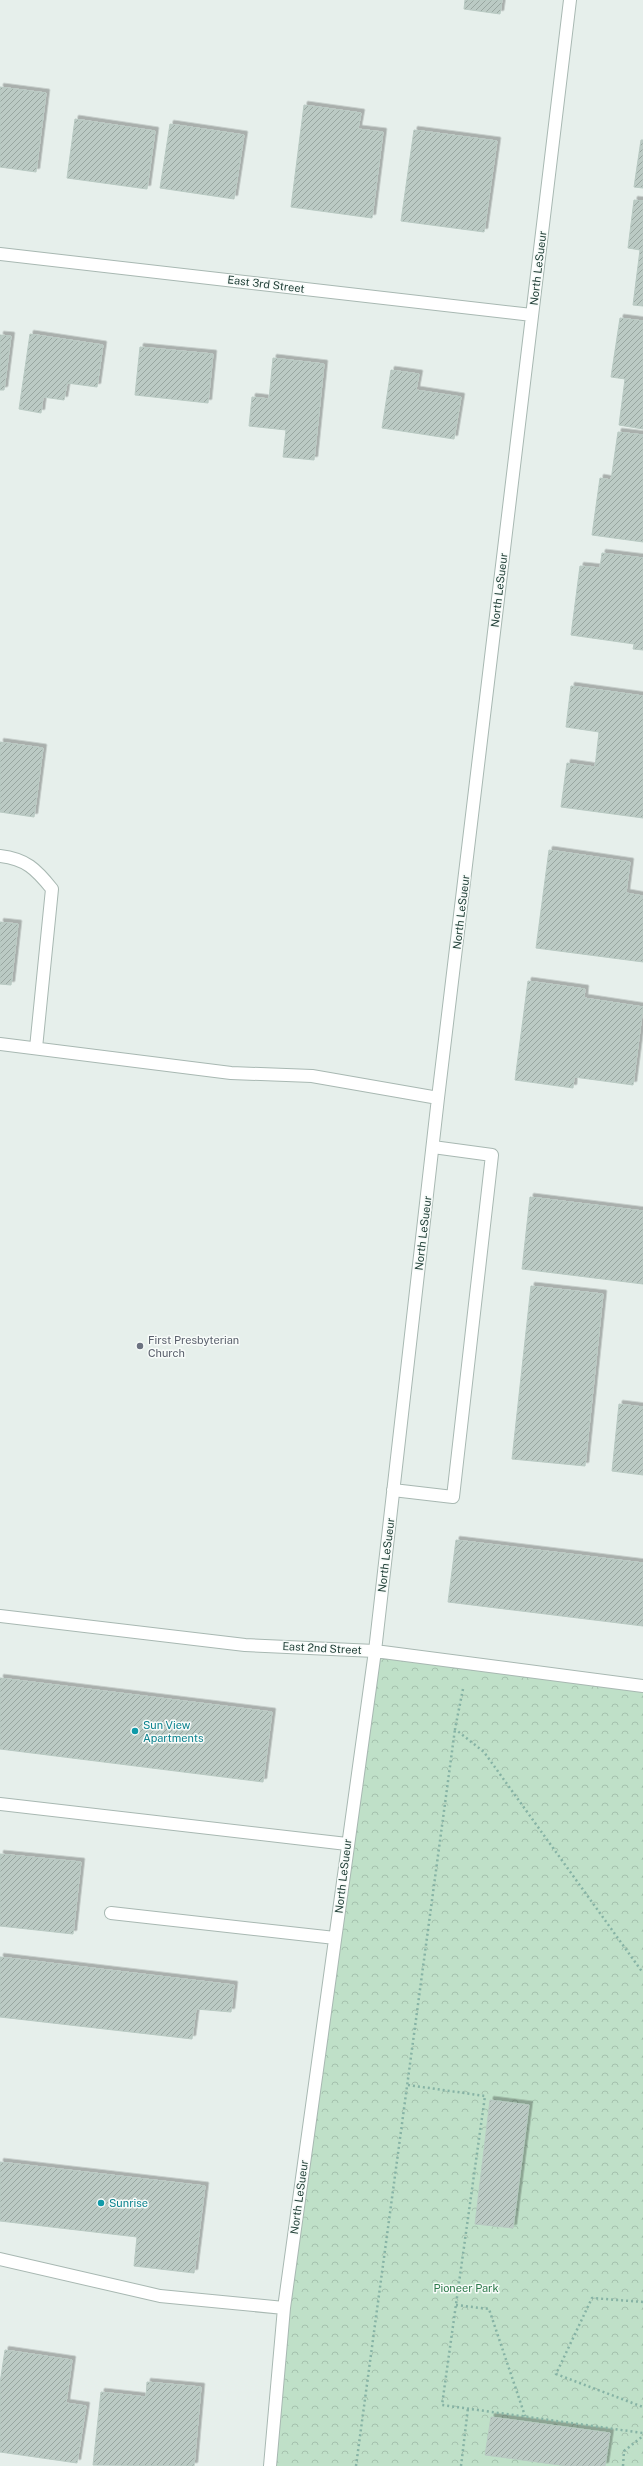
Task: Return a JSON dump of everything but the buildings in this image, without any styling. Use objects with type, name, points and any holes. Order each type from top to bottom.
[{"type":"street","name":"North LeSueur","points":[[270,2466],[284,2308],[347,1844],[375,1651],[438,1098],[570,0]]},
{"type":"street","name":"East 3rd Street","points":[[0,254],[532,314]]},
{"type":"street","points":[[0,856],[18,858],[39,873],[52,889],[36,1048]]},
{"type":"street","points":[[0,1044],[231,1073],[312,1076],[438,1098]]},
{"type":"street","points":[[394,1490],[453,1497],[492,1154],[433,1147]]},
{"type":"street","name":"East 2nd Street","points":[[0,1616],[245,1645],[375,1651],[643,1686]]},
{"type":"street","points":[[0,1804],[347,1844]]},
{"type":"street","points":[[111,1912],[335,1938]]},
{"type":"street","points":[[0,2258],[160,2296],[284,2308]]},
{"type":"path","points":[[356,2466],[455,1730],[467,1663]]},
{"type":"path","points":[[455,1730],[484,1752],[643,1973]]},
{"type":"path","points":[[408,2085],[485,2096],[442,2405],[525,2416],[643,2435]]},
{"type":"path","points":[[643,2302],[592,2298],[556,2374],[643,2407]]},
{"type":"path","points":[[456,2305],[489,2309],[525,2416]]},
{"type":"path","points":[[461,2466],[468,2408]]},
{"type":"path","points":[[623,2466],[624,2450],[643,2435]]},
{"type":"green space","name":"Pioneer Park","points":[[375,1651],[643,1686],[643,2466],[270,2466]]},
{"type":"place","name":"First Presbyterian Church","points":[[140,1346]]},
{"type":"place","name":"Sun View Apartments","points":[[135,1731]]},
{"type":"place","name":"Sunrise","points":[[101,2203]]}]
